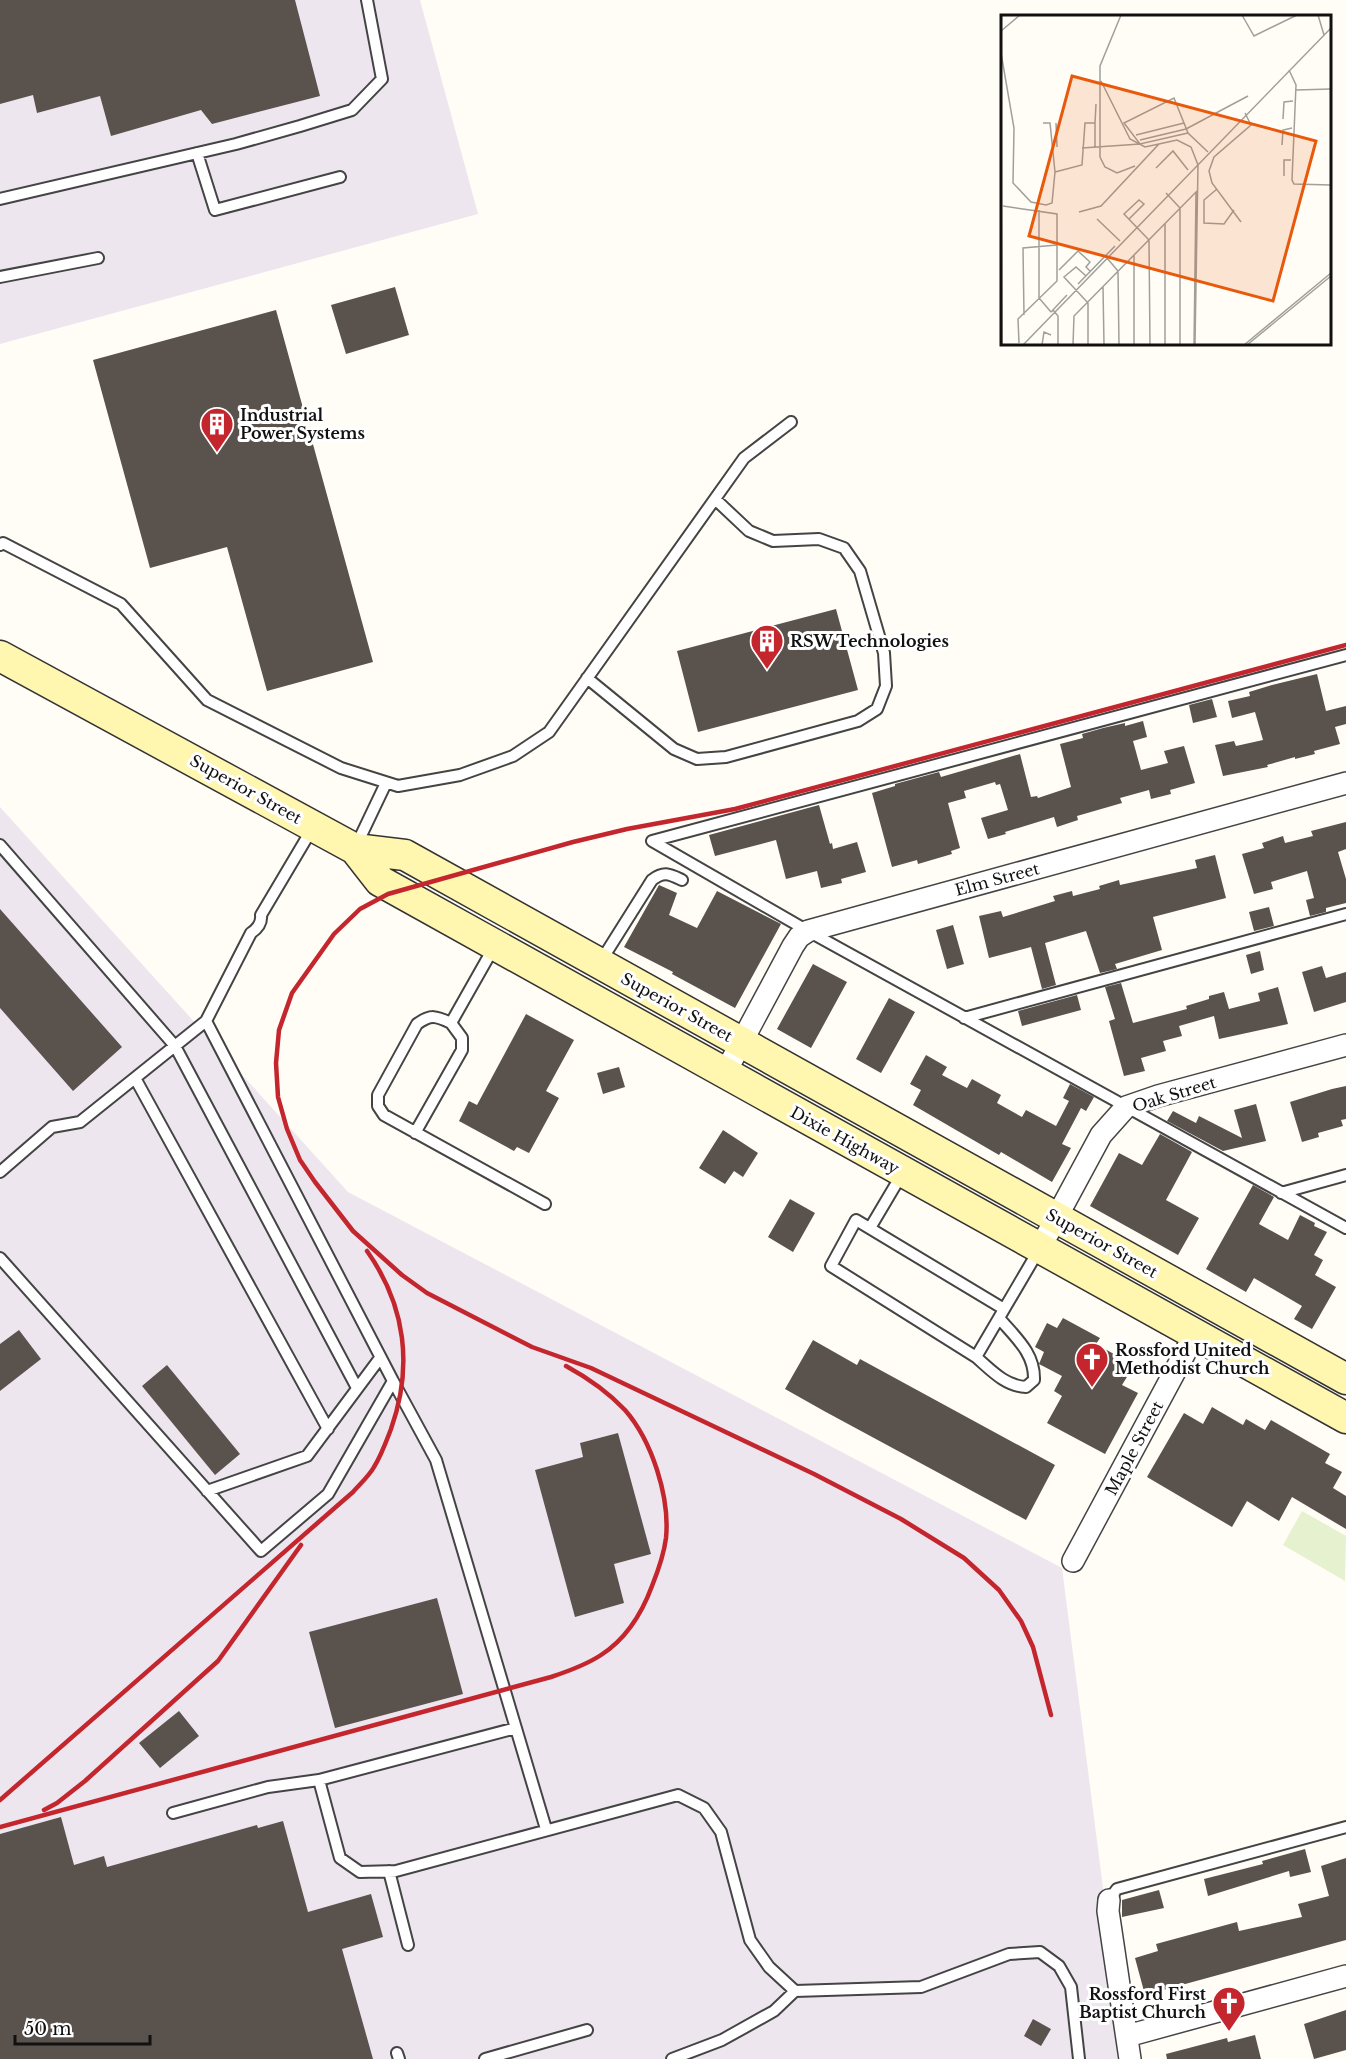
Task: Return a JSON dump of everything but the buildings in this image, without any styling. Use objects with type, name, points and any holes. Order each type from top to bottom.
[{"type":"main road","name":"Superior Street","points":[[0,656],[355,849],[405,855],[1346,1379]]},
{"type":"main road","name":"Dixie Highway","points":[[355,849],[380,881],[1346,1418]]},
{"type":"main road","points":[[495,944],[512,915]]},
{"type":"street","name":"Elm Street","points":[[808,931],[1346,783]]},
{"type":"street","points":[[725,1073],[793,946],[799,937],[808,931]]},
{"type":"street","name":"Oak Street","points":[[1040,1248],[1101,1135],[1126,1107],[1346,1045]]},
{"type":"street","name":"Maple Street","points":[[1073,1561],[1195,1334]]},
{"type":"street","points":[[1109,1900],[1108,1911],[1130,2059]]},
{"type":"street","points":[[1127,2036],[1346,1976]]},
{"type":"lane","points":[[0,199],[197,153],[352,110],[382,79],[367,0]]},
{"type":"lane","points":[[197,153],[214,210],[340,177]]},
{"type":"lane","points":[[0,277],[98,258]]},
{"type":"lane","points":[[0,545],[3,543],[121,604],[207,700],[341,768],[398,786],[460,775],[513,756],[549,732],[744,458],[791,422]]},
{"type":"lane","points":[[587,678],[674,749],[697,759],[726,757],[858,722],[877,709],[886,686],[884,653],[860,571],[843,548],[819,539],[773,541],[749,531],[715,499]]},
{"type":"lane","points":[[1346,655],[652,841],[964,1018],[1346,1228]]},
{"type":"lane","points":[[355,849],[386,783]]},
{"type":"lane","points":[[0,1173],[52,1127],[80,1122],[206,1022],[251,933],[249,926],[255,917],[261,915],[314,826]]},
{"type":"lane","points":[[0,845],[175,1046],[357,1388]]},
{"type":"lane","points":[[599,963],[652,880],[660,874],[670,874],[682,880]]},
{"type":"lane","points":[[964,1018],[1346,914]]},
{"type":"lane","points":[[451,1023],[495,944]]},
{"type":"lane","points":[[415,1132],[462,1050],[462,1038],[451,1023],[438,1017],[426,1017],[417,1024],[378,1095],[378,1106],[384,1115],[545,1204]]},
{"type":"lane","points":[[206,1022],[380,1358],[436,1460],[546,1829]]},
{"type":"lane","points":[[135,1078],[328,1429]]},
{"type":"lane","points":[[870,1228],[903,1172]]},
{"type":"lane","points":[[1281,1193],[1346,1175]]},
{"type":"lane","points":[[856,1220],[870,1228],[1001,1313],[1030,1355],[1035,1368],[1034,1380],[1026,1387],[1017,1387],[1005,1381],[976,1357],[831,1266],[856,1220]]},
{"type":"lane","points":[[976,1357],[1040,1248]]},
{"type":"lane","points":[[0,1258],[261,1551],[328,1494],[393,1381]]},
{"type":"lane","points":[[207,1491],[307,1456],[380,1358]]},
{"type":"lane","points":[[173,1813],[268,1787],[319,1780],[516,1728]]},
{"type":"lane","points":[[319,1780],[340,1858],[360,1872],[396,1871],[678,1795],[704,1808],[721,1832],[750,1940],[769,1967],[795,1991]]},
{"type":"lane","points":[[1109,1900],[1118,1889],[1346,1827]]},
{"type":"lane","points":[[388,1871],[408,1945]]},
{"type":"lane","points":[[672,2059],[723,2040],[774,2011],[795,1991],[921,1987],[1009,1954],[1040,1952],[1059,1966],[1071,1987],[1079,2059]]},
{"type":"lane","points":[[485,2059],[587,2030]]},
{"type":"shaded area","points":[[0,0],[420,0],[478,214],[0,344]]},
{"type":"shaded area","points":[[0,807],[348,1192],[1062,1568],[1125,2059],[0,2059]]},
{"type":"green space","points":[[1302,1511],[1346,1536],[1345,1581],[1283,1545]]},
{"type":"railway","points":[[1051,1715],[1033,1647],[1021,1621],[999,1590],[964,1558],[901,1519],[814,1474],[591,1368],[532,1347],[427,1293],[402,1275],[353,1231],[300,1160],[287,1129],[278,1097],[276,1063],[279,1030],[292,993],[334,934],[360,909],[388,894],[573,842],[627,829],[735,809],[1346,645]]},
{"type":"railway","points":[[0,1800],[353,1492],[372,1470],[385,1444],[398,1406],[403,1360],[398,1315],[380,1272],[367,1251]]},
{"type":"railway","points":[[0,1827],[551,1677],[583,1665],[610,1649],[638,1615],[648,1596],[666,1538],[665,1505],[651,1453],[635,1423],[605,1391],[566,1366]]},
{"type":"railway","points":[[44,1810],[85,1781],[218,1661],[301,1545]]},
{"type":"place","name":"Industrial Power Systems","points":[[217,453]]},
{"type":"place","name":"RSW Technologies","points":[[767,670]]},
{"type":"place","name":"Rossford United Methodist Church","points":[[1092,1388]]},
{"type":"place","name":"Rossford First Baptist Church","points":[[1229,2032]]}]
